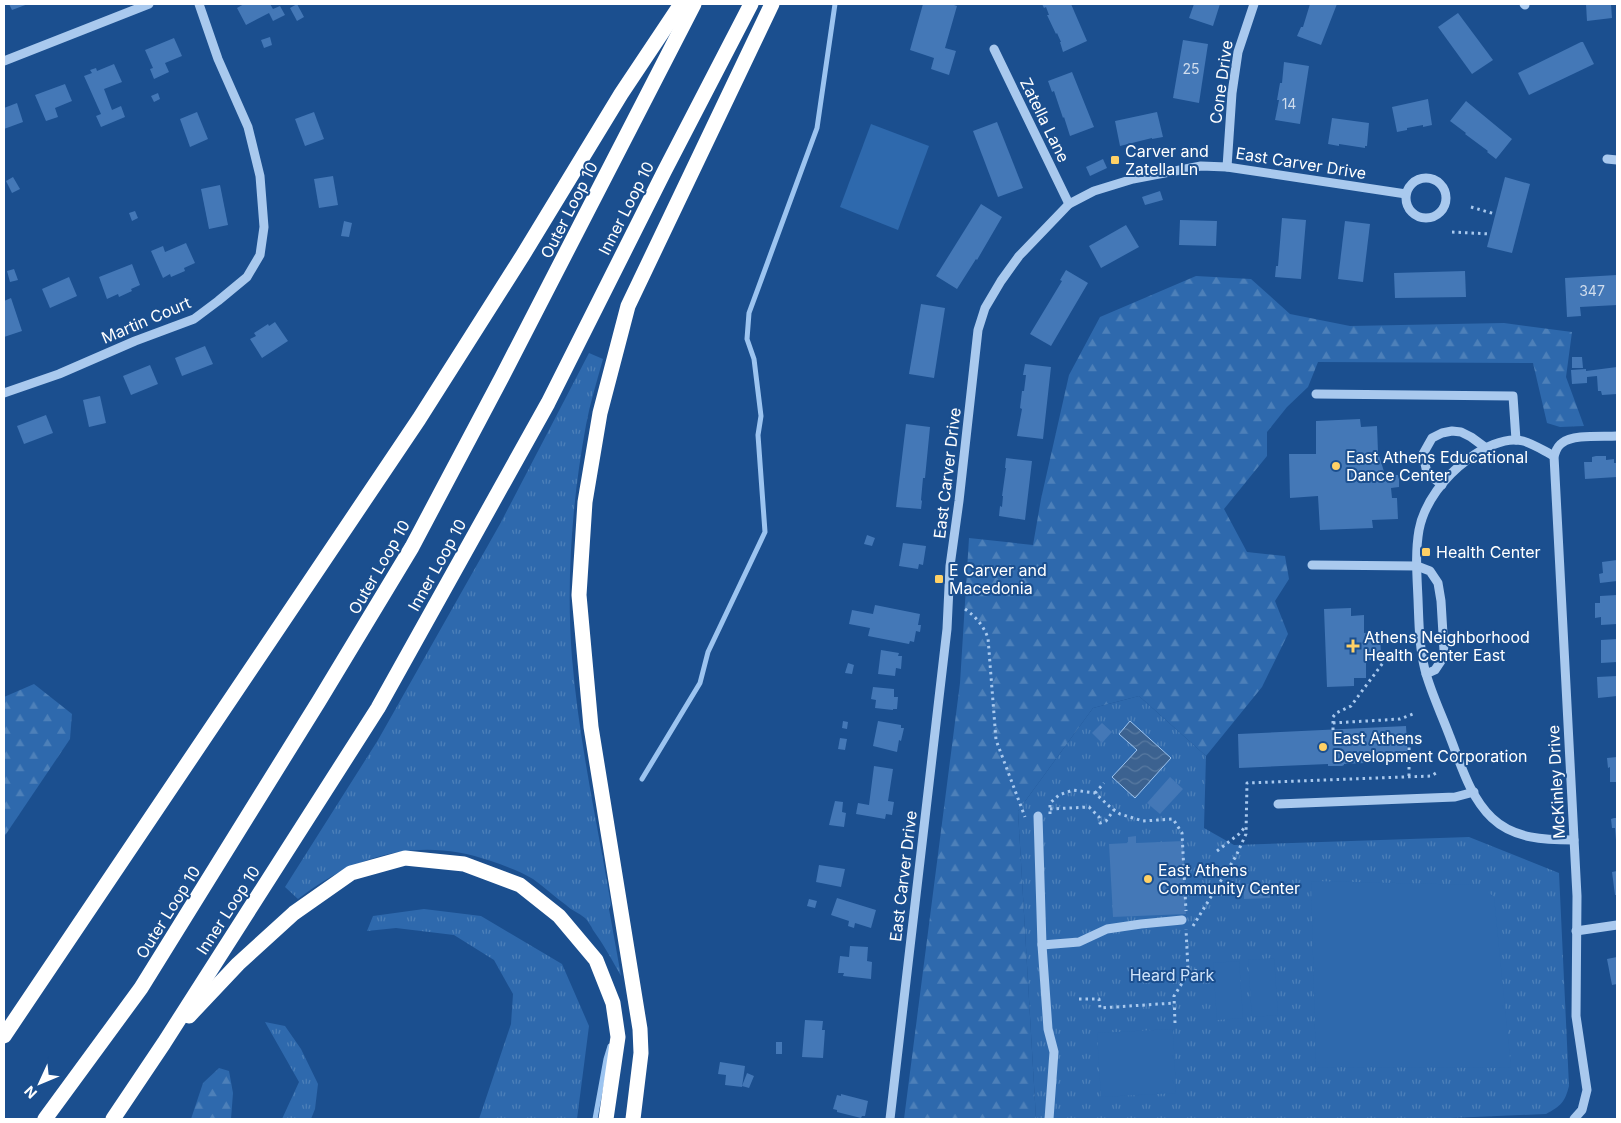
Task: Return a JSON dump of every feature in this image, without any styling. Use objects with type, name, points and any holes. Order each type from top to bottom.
[{"type":"highway","points":[[4,1036],[419,419],[523,255],[621,94],[681,4]]},
{"type":"highway","name":"Outer Loop 10","points":[[46,1119],[140,988],[325,692],[412,547],[507,368],[694,4]]},
{"type":"highway","name":"Inner Loop 10","points":[[113,1119],[164,1043],[378,708],[548,403],[751,4]]},
{"type":"highway","points":[[633,1119],[641,1054],[640,1029],[591,727],[580,595],[585,502],[600,413],[628,306],[772,4]]},
{"type":"highway","points":[[164,1043],[238,964],[294,913],[351,873],[405,858],[464,864],[520,885],[559,916],[596,960],[613,1003],[618,1037],[606,1119]]},
{"type":"street","points":[[4,61],[149,4]]},
{"type":"street","name":"Martin Court","points":[[4,393],[59,374],[135,341],[194,319],[247,277],[260,255],[264,227],[260,176],[248,127],[218,59],[199,4]]},
{"type":"street","name":"Cone Drive","points":[[1227,167],[1232,93],[1238,52],[1254,4]]},
{"type":"street","name":"Zatella Lane","points":[[994,49],[1069,204]]},
{"type":"street","points":[[1607,159],[1617,160]]},
{"type":"street","name":"East Carver Drive","points":[[890,1119],[947,630],[950,566],[978,330],[985,308],[1019,256],[1069,204],[1094,191],[1133,179],[1201,166],[1227,167],[1406,194]]},
{"type":"street","points":[[1426,178],[1437,181],[1441,185],[1446,195],[1446,201],[1436,215],[1425,218],[1414,215],[1410,211],[1405,200],[1406,194],[1415,180],[1426,178]]},
{"type":"street","points":[[1316,394],[1513,396],[1516,440]]},
{"type":"street","points":[[1442,485],[1427,473],[1424,460],[1423,454],[1432,438],[1442,433],[1461,432],[1486,448]]},
{"type":"street","points":[[1574,840],[1548,840],[1509,830],[1492,818],[1477,799],[1464,772],[1426,674],[1419,643],[1417,566],[1419,529],[1427,508],[1442,485],[1465,461],[1479,451],[1516,440],[1523,441],[1554,456],[1557,448],[1563,442],[1573,438],[1617,436]]},
{"type":"street","name":"McKinley Drive","points":[[1554,456],[1577,896],[1576,1016],[1587,1090],[1582,1110],[1574,1119]]},
{"type":"street","points":[[1312,565],[1417,566],[1430,571],[1438,584],[1441,601],[1444,651],[1441,661],[1435,670],[1426,674]]},
{"type":"street","points":[[1278,804],[1455,797],[1474,792]]},
{"type":"street","points":[[1038,816],[1042,945],[1048,1029],[1054,1052],[1049,1119]]},
{"type":"street","points":[[1042,945],[1079,942],[1107,929],[1185,920]]},
{"type":"street","points":[[1576,931],[1617,925]]},
{"type":"path","points":[[1471,207],[1495,214]]},
{"type":"path","points":[[1452,232],[1490,234]]},
{"type":"path","points":[[965,609],[984,627],[988,638],[996,740],[1025,816],[1025,824]]},
{"type":"path","points":[[1392,638],[1410,637]]},
{"type":"path","points":[[1334,730],[1333,718],[1336,713],[1351,706],[1385,660],[1393,654]]},
{"type":"path","points":[[1333,723],[1400,719],[1413,714]]},
{"type":"path","points":[[1409,776],[1409,738],[1421,735]]},
{"type":"path","points":[[1095,793],[1104,783]]},
{"type":"path","points":[[1025,816],[1051,816],[1050,803],[1059,795],[1073,790],[1095,793],[1120,814],[1143,820],[1173,819],[1182,832],[1188,970],[1174,996],[1174,1024]]},
{"type":"path","points":[[1050,809],[1089,807],[1099,817],[1100,823],[1106,821],[1114,810]]},
{"type":"path","points":[[1217,851],[1239,834],[1247,825]]},
{"type":"path","points":[[1188,970],[1205,972]]},
{"type":"path","points":[[1079,999],[1099,999],[1100,1008],[1174,1003]]},
{"type":"green space","points":[[871,124],[929,146],[898,230],[840,207]]},
{"type":"green space","points":[[1196,276],[1251,279],[1290,314],[1350,326],[1504,323],[1572,332],[1566,377],[1584,426],[1560,427],[1547,423],[1533,363],[1318,362],[1308,387],[1287,407],[1267,432],[1267,456],[1224,509],[1247,552],[1285,556],[1289,579],[1275,601],[1288,634],[1262,687],[1206,756],[1139,696],[1093,708],[1018,811],[1036,1119],[904,1119],[960,683],[969,538],[1033,545],[1041,499],[1069,375],[1100,317]]},
{"type":"green space","points":[[589,353],[603,359],[588,417],[577,483],[570,570],[570,629],[579,720],[611,904],[609,909],[621,976],[585,918],[528,876],[496,863],[465,854],[439,850],[414,850],[390,854],[366,861],[343,871],[320,883],[298,899],[285,887],[378,740],[500,524]]},
{"type":"green space","points":[[34,684],[72,714],[70,739],[4,837],[4,697]]},
{"type":"green space","name":"Heard Park","points":[[1139,696],[1206,756],[1204,828],[1234,845],[1469,837],[1559,873],[1569,1086],[1562,1103],[1546,1114],[1427,1119],[1036,1119],[1018,811],[1093,708]]},
{"type":"green space","points":[[1311,881],[1480,885],[1494,897],[1511,1068],[1316,1067]]},
{"type":"green space","points":[[424,909],[481,916],[562,964],[589,1026],[577,1119],[479,1119],[511,1024],[513,994],[494,960],[454,935],[396,928],[367,931],[373,916]]},
{"type":"green space","points":[[1274,958],[1278,1015],[1252,1017],[1248,960]]},
{"type":"green space","points":[[1239,961],[1243,1018],[1217,1020],[1213,963]]},
{"type":"green space","points":[[265,1022],[285,1026],[301,1049],[318,1084],[315,1109],[311,1119],[282,1119],[299,1082]]},
{"type":"green space","points":[[1173,1029],[1176,1093],[1101,1097],[1097,1033]]},
{"type":"green space","points":[[219,1068],[229,1071],[233,1093],[231,1119],[191,1119],[203,1083]]},
{"type":"water","points":[[1130,721],[1171,758],[1135,798],[1112,777],[1137,750],[1119,734]]},
{"type":"building","points":[[9,4],[28,4],[12,10]]},
{"type":"building","points":[[244,4],[270,4],[273,9],[280,6],[285,15],[273,21],[269,13],[246,25],[237,8]]},
{"type":"building","points":[[297,4],[304,17],[297,21],[290,8]]},
{"type":"building","points":[[923,4],[951,4],[957,6],[945,48],[956,51],[949,75],[931,69],[934,58],[910,50]]},
{"type":"building","points":[[1042,4],[1071,4],[1087,41],[1063,52],[1061,42],[1047,15],[1049,15],[1046,7],[1044,8]]},
{"type":"building","points":[[1194,4],[1220,4],[1213,26],[1189,18]]},
{"type":"building","points":[[1310,4],[1337,4],[1321,45],[1297,36],[1301,27],[1303,27]]},
{"type":"building","points":[[1586,4],[1611,4],[1612,18],[1587,21]]},
{"type":"building","points":[[1458,13],[1493,60],[1472,74],[1438,27]]},
{"type":"building","points":[[270,37],[272,45],[264,48],[261,40]]},
{"type":"building","points":[[174,38],[182,56],[165,63],[169,72],[154,79],[150,69],[153,68],[145,50]]},
{"type":"building","points":[[1183,40],[1208,44],[1199,103],[1173,98]]},
{"type":"building","points":[[1583,42],[1594,64],[1529,95],[1518,73]]},
{"type":"building","points":[[1284,62],[1309,66],[1300,124],[1275,120]]},
{"type":"building","points":[[114,64],[122,82],[104,89],[112,110],[121,106],[125,117],[101,127],[96,116],[101,114],[84,76],[92,73],[90,70],[96,68],[97,71]]},
{"type":"building","points":[[1072,72],[1094,127],[1070,136],[1054,91],[1052,92],[1048,81]]},
{"type":"building","points":[[65,84],[72,101],[55,108],[58,117],[46,121],[35,95]]},
{"type":"building","points":[[158,93],[160,99],[154,102],[151,96]]},
{"type":"building","points":[[1428,99],[1432,125],[1407,128],[1407,130],[1397,132],[1392,107]]},
{"type":"building","points":[[1466,101],[1512,139],[1496,159],[1450,121]]},
{"type":"building","points":[[17,103],[23,122],[4,129],[4,108]]},
{"type":"building","points":[[197,112],[208,139],[190,147],[180,119]]},
{"type":"building","points":[[314,112],[324,139],[305,146],[295,119]]},
{"type":"building","points":[[1157,112],[1163,137],[1120,146],[1115,121]]},
{"type":"building","points":[[1332,118],[1369,123],[1367,146],[1365,148],[1328,144]]},
{"type":"building","points":[[997,122],[1023,188],[998,197],[973,131]]},
{"type":"building","points":[[1103,159],[1107,168],[1090,176],[1086,167]]},
{"type":"building","points":[[333,176],[338,205],[319,208],[314,179]]},
{"type":"building","points":[[13,177],[20,189],[12,193],[6,181]]},
{"type":"building","points":[[1505,177],[1530,184],[1512,253],[1487,247]]},
{"type":"building","points":[[220,185],[228,225],[209,229],[201,189]]},
{"type":"building","points":[[1160,191],[1163,200],[1145,205],[1142,197]]},
{"type":"building","points":[[981,204],[1002,217],[977,260],[957,289],[936,276]]},
{"type":"building","points":[[135,211],[138,218],[132,221],[129,213]]},
{"type":"building","points":[[1282,218],[1306,220],[1301,279],[1275,277],[1276,266],[1278,266]]},
{"type":"building","points":[[1180,220],[1217,221],[1216,246],[1179,245]]},
{"type":"building","points":[[344,221],[352,223],[349,237],[341,236]]},
{"type":"building","points":[[1345,221],[1370,224],[1363,282],[1338,279]]},
{"type":"building","points":[[1126,225],[1139,247],[1101,268],[1089,246]]},
{"type":"building","points":[[186,243],[195,263],[184,268],[185,271],[171,277],[170,274],[163,278],[151,251],[163,246],[165,252]]},
{"type":"building","points":[[132,264],[140,285],[119,297],[118,294],[107,299],[99,277]]},
{"type":"building","points":[[14,269],[18,280],[10,282],[7,271]]},
{"type":"building","points":[[1066,270],[1088,283],[1051,346],[1030,334],[1062,281],[1060,280]]},
{"type":"building","points":[[1465,271],[1466,297],[1395,298],[1394,273]]},
{"type":"building","points":[[1617,275],[1617,305],[1580,307],[1581,316],[1567,317],[1565,278]]},
{"type":"building","points":[[69,277],[77,296],[50,308],[42,289]]},
{"type":"building","points":[[11,298],[22,331],[4,337],[4,301]]},
{"type":"building","points":[[921,304],[945,308],[934,378],[909,374]]},
{"type":"building","points":[[275,322],[288,341],[262,358],[250,339],[256,336],[254,333]]},
{"type":"building","points":[[205,346],[213,364],[182,376],[175,358]]},
{"type":"building","points":[[1572,357],[1582,357],[1583,368],[1572,368]]},
{"type":"building","points":[[1025,364],[1051,367],[1043,439],[1017,436],[1022,409],[1020,408],[1022,391],[1024,391],[1026,375],[1023,375]]},
{"type":"building","points":[[150,365],[158,384],[131,395],[123,376]]},
{"type":"building","points":[[1617,367],[1617,394],[1602,395],[1601,391],[1598,391],[1597,376],[1587,377],[1587,383],[1572,384],[1571,370],[1586,369],[1586,371]]},
{"type":"building","points":[[100,396],[106,423],[89,427],[83,400]]},
{"type":"building","points":[[46,415],[53,433],[24,444],[17,426]]},
{"type":"building","name":"East Athens Educational Dance Center","points":[[1360,419],[1361,427],[1377,426],[1378,452],[1386,478],[1389,478],[1389,475],[1399,475],[1399,487],[1391,488],[1392,498],[1397,498],[1398,519],[1372,520],[1373,528],[1320,530],[1318,496],[1290,498],[1289,454],[1316,454],[1316,421]]},
{"type":"building","points":[[906,424],[930,427],[921,509],[896,507]]},
{"type":"building","points":[[1606,456],[1606,460],[1614,459],[1614,463],[1617,463],[1617,477],[1585,479],[1584,462],[1592,462],[1592,457]]},
{"type":"building","points":[[1006,458],[1032,461],[1025,520],[999,516],[1000,506],[1002,507]]},
{"type":"building","points":[[867,535],[875,538],[872,546],[864,544]]},
{"type":"building","points":[[903,543],[926,546],[923,565],[919,564],[918,569],[899,566]]},
{"type":"building","points":[[1617,560],[1617,581],[1600,583],[1599,574],[1603,573],[1602,562]]},
{"type":"building","points":[[1617,595],[1617,624],[1601,625],[1601,617],[1595,618],[1595,603],[1600,603],[1600,596]]},
{"type":"building","points":[[875,605],[920,614],[918,625],[921,625],[920,632],[916,631],[914,642],[910,641],[909,644],[868,636],[870,628],[849,624],[852,610],[873,614]]},
{"type":"building","name":"Athens Neighborhood Health Center East","points":[[1351,608],[1351,616],[1364,615],[1364,633],[1373,632],[1373,639],[1380,639],[1381,652],[1373,652],[1374,660],[1366,660],[1366,678],[1354,678],[1354,686],[1327,687],[1324,609]]},
{"type":"building","points":[[1617,639],[1617,662],[1601,663],[1601,640]]},
{"type":"building","points":[[881,650],[899,653],[898,656],[902,656],[901,669],[896,668],[895,676],[878,674]]},
{"type":"building","points":[[848,663],[854,665],[852,674],[845,673]]},
{"type":"building","points":[[1617,676],[1617,696],[1598,698],[1597,677]]},
{"type":"building","points":[[873,687],[894,689],[894,697],[898,697],[897,709],[875,708],[876,700],[871,699]]},
{"type":"building","points":[[843,721],[848,722],[847,729],[842,728]]},
{"type":"building","points":[[878,721],[901,725],[901,728],[904,728],[897,752],[873,746]]},
{"type":"building","points":[[1102,723],[1112,732],[1102,743],[1092,733]]},
{"type":"building","points":[[1406,726],[1408,761],[1344,764],[1342,766],[1328,766],[1328,764],[1239,768],[1238,734]]},
{"type":"building","points":[[840,738],[847,739],[845,750],[838,749]]},
{"type":"building","points":[[1617,757],[1617,782],[1610,782],[1610,767],[1608,768],[1607,758]]},
{"type":"building","points":[[874,766],[893,769],[888,801],[894,802],[892,815],[886,814],[885,819],[856,814],[858,803],[869,805]]},
{"type":"building","points":[[1170,777],[1183,789],[1160,814],[1147,803]]},
{"type":"building","points":[[835,801],[843,802],[842,812],[846,813],[844,827],[829,825]]},
{"type":"building","points":[[1617,818],[1617,840],[1615,828],[1612,828],[1611,819]]},
{"type":"building","name":"East Athens Community Center","points":[[1136,836],[1136,843],[1183,841],[1186,914],[1113,917],[1109,844],[1128,843],[1128,837]]},
{"type":"building","points":[[819,865],[845,869],[841,887],[816,882]]},
{"type":"building","points":[[1617,871],[1617,895],[1615,895],[1612,872]]},
{"type":"building","points":[[1269,883],[1270,898],[1244,899],[1244,884]]},
{"type":"building","points":[[837,898],[876,910],[871,928],[855,923],[854,928],[848,926],[849,921],[831,915]]},
{"type":"building","points":[[809,899],[817,901],[815,908],[807,906]]},
{"type":"building","points":[[850,946],[868,947],[867,961],[872,962],[871,979],[843,976],[844,973],[838,973],[840,956],[849,957]]},
{"type":"building","points":[[1617,957],[1617,984],[1612,985],[1607,959]]},
{"type":"building","points":[[805,1020],[823,1021],[822,1030],[825,1030],[823,1058],[802,1057]]},
{"type":"building","points":[[776,1042],[782,1042],[782,1054],[776,1054]]},
{"type":"building","points":[[720,1062],[745,1066],[742,1087],[725,1085],[726,1075],[718,1074]]},
{"type":"building","points":[[747,1073],[754,1076],[749,1088],[742,1086]]},
{"type":"building","points":[[841,1094],[868,1101],[865,1116],[861,1118],[837,1112],[837,1110],[833,1109],[837,1095],[841,1096]]},
{"type":"waterway","points":[[642,779],[700,683],[708,652],[765,532],[758,435],[761,416],[754,359],[747,339],[749,313],[817,128],[835,4]]},
{"type":"waterway","points":[[595,1119],[610,1046]]},
{"type":"place","name":"Carver and Zatella Ln","points":[[1115,160]]},
{"type":"place","name":"East Athens Educational Dance Center","points":[[1336,466]]},
{"type":"place","name":"Health Center","points":[[1426,552]]},
{"type":"place","name":"E Carver and Macedonia","points":[[939,579]]},
{"type":"place","name":"Athens Neighborhood Health Center East","points":[[1353,646]]},
{"type":"place","name":"East Athens Development Corporation","points":[[1323,747]]},
{"type":"place","name":"East Athens Community Center","points":[[1148,879]]}]
